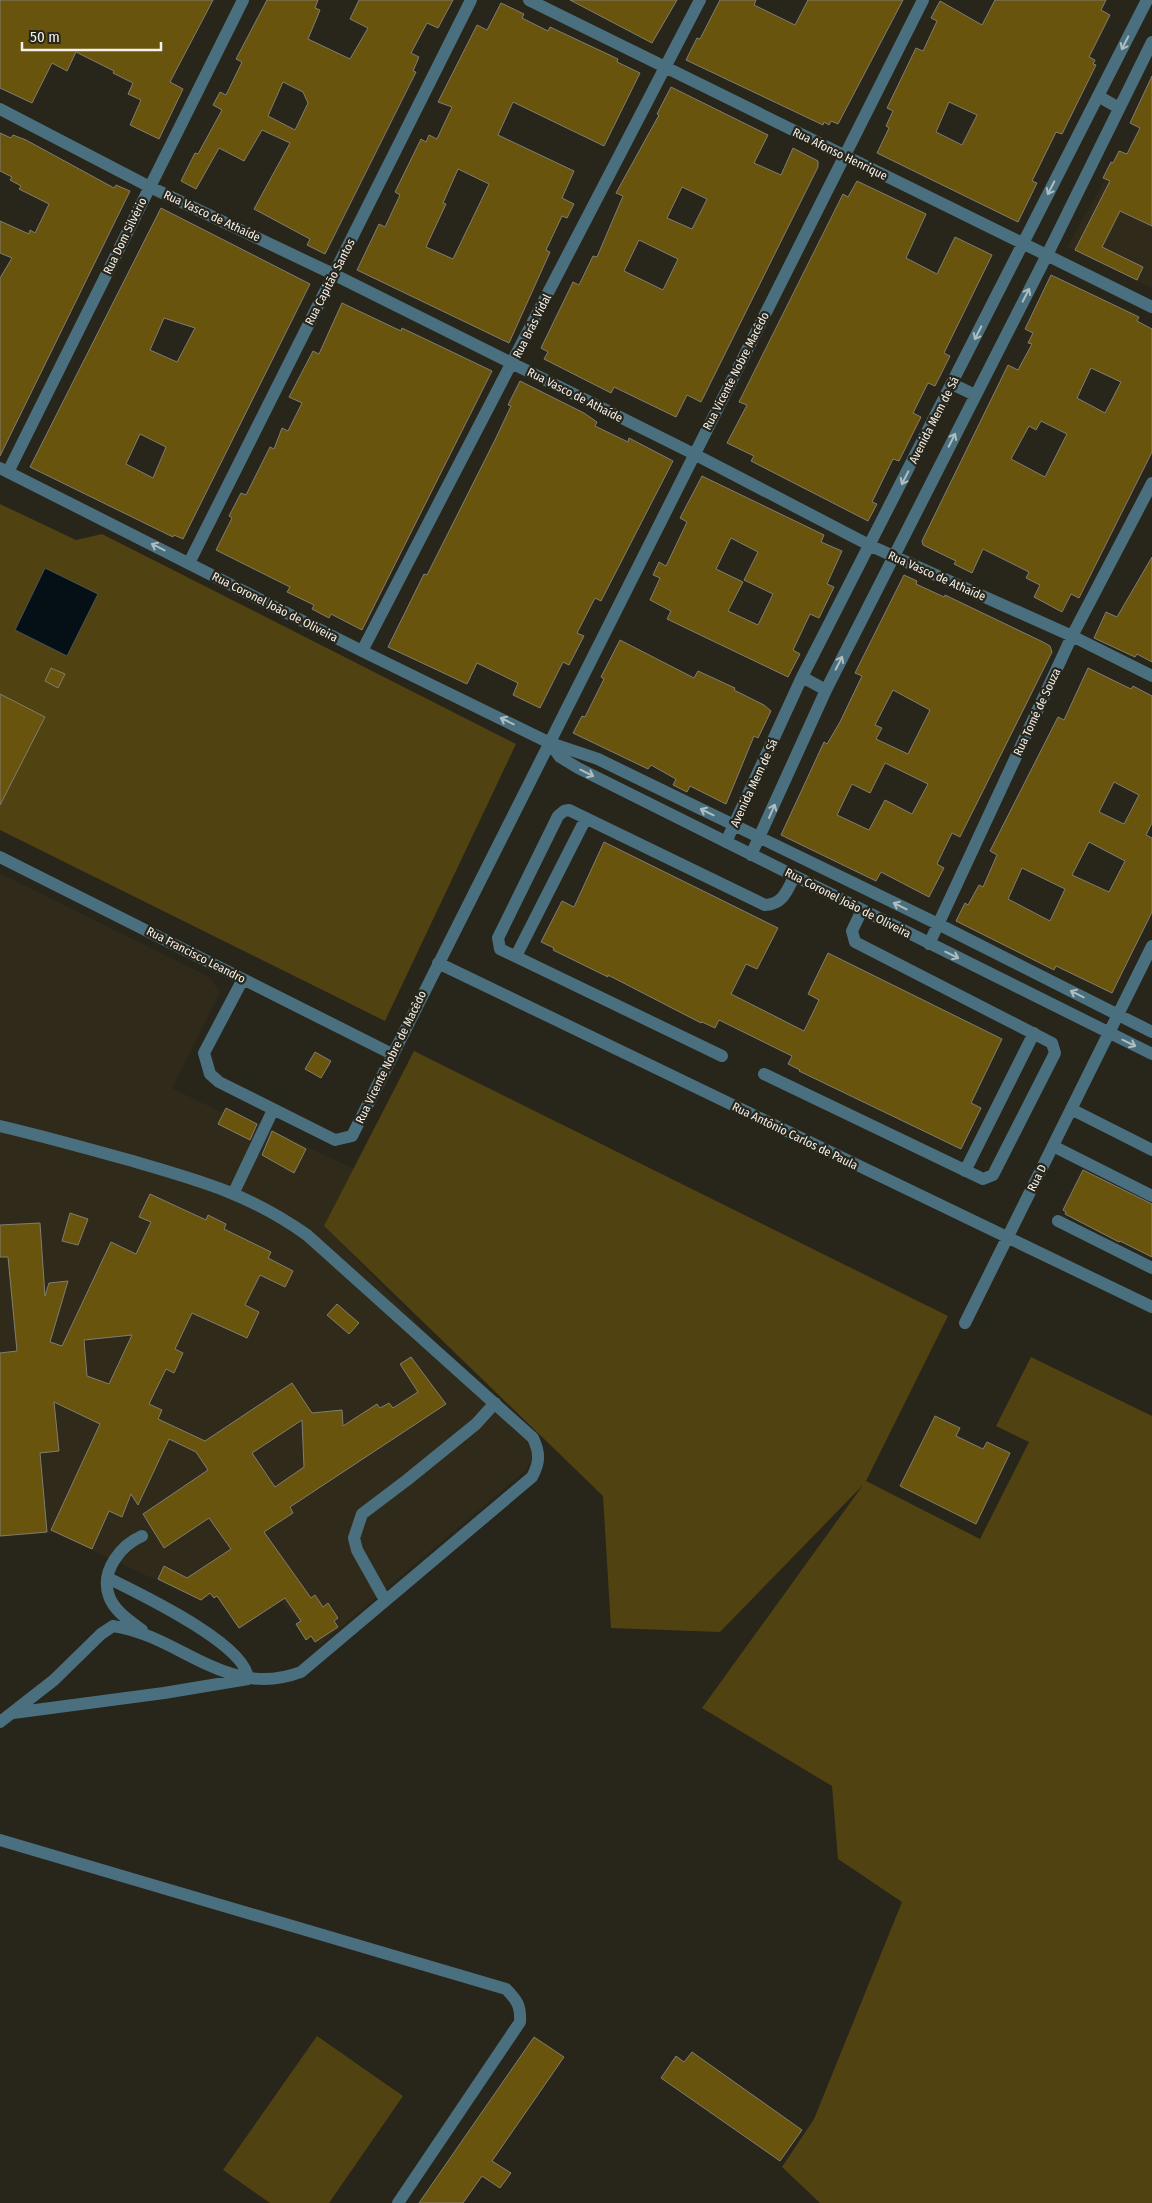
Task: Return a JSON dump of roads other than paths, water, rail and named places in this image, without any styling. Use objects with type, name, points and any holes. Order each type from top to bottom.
[{"type":"street","name":"Rua Dom Silvério","points":[[4,470],[150,187],[243,0]]},
{"type":"street","name":"Rua Capitão Santos","points":[[189,563],[470,0]]},
{"type":"street","name":"Rua Afonso Henrique","points":[[529,0],[1152,308]]},
{"type":"street","name":"Rua Brás Vidal","points":[[362,651],[700,0]]},
{"type":"street","name":"Rua Vicente Nobre Macêdo","points":[[550,743],[923,0]]},
{"type":"street","name":"Avenida Mem de Sá","points":[[726,842],[802,677],[1147,0]]},
{"type":"street","name":"Avenida Mem de Sá","points":[[751,855],[826,690],[1047,255],[1152,42]]},
{"type":"street","points":[[1098,96],[1119,108]]},
{"type":"street","name":"Rua Vasco de Athaíde","points":[[0,109],[150,187],[334,274],[694,454],[870,546],[1072,636],[1152,676]]},
{"type":"street","points":[[952,384],[976,395]]},
{"type":"street","name":"Rua Coronel João de Oliveira","points":[[4,470],[362,651],[550,743],[598,759],[938,924],[1152,1032]]},
{"type":"street","name":"Rua Tomé de Souza","points":[[929,944],[1072,636],[1152,483]]},
{"type":"street","points":[[802,677],[826,690]]},
{"type":"street","name":"Rua Coronel João de Oliveira","points":[[550,743],[560,756],[578,768],[1152,1054]]},
{"type":"street","name":"Rua Vicente Nobre de Macêdo","points":[[243,979],[204,1054],[206,1066],[210,1074],[218,1082],[335,1140],[344,1140],[352,1136],[550,743]]},
{"type":"street","points":[[722,1056],[500,949],[498,938],[558,816],[564,811],[569,810],[765,905],[775,904],[782,900],[794,876]]},
{"type":"street","points":[[516,956],[586,818]]},
{"type":"street","name":"Rua Francisco Leandro","points":[[0,857],[392,1054]]},
{"type":"street","points":[[764,1074],[983,1179],[993,1175],[1055,1053],[1052,1043],[855,942],[852,931],[862,910]]},
{"type":"street","name":"Rua D","points":[[965,1323],[1152,946]]},
{"type":"street","name":"Rua Antônio Carlos de Paula","points":[[438,963],[1152,1307]]},
{"type":"street","points":[[965,1170],[1034,1033]]},
{"type":"street","points":[[1071,1109],[1152,1150]]},
{"type":"street","points":[[234,1192],[273,1110]]},
{"type":"street","points":[[0,1126],[196,1179],[234,1192],[277,1214],[307,1236],[495,1403],[533,1438],[539,1450],[538,1466],[532,1477],[301,1672],[276,1679],[248,1679],[164,1693],[10,1714]]},
{"type":"street","points":[[1053,1146],[1152,1196]]},
{"type":"street","points":[[1058,1221],[1152,1268]]},
{"type":"street","points":[[385,1600],[357,1550],[354,1538],[362,1514],[476,1424],[495,1403]]},
{"type":"street","points":[[142,1536],[134,1539],[113,1560],[108,1578],[109,1596],[121,1614],[148,1635],[220,1671],[248,1679]]},
{"type":"street","points":[[108,1578],[189,1619],[238,1658],[248,1670],[248,1679]]},
{"type":"street","points":[[0,1722],[35,1696],[113,1626],[148,1635]]},
{"type":"street","points":[[0,1840],[506,1989],[521,2009],[520,2022],[398,2203]]}]
